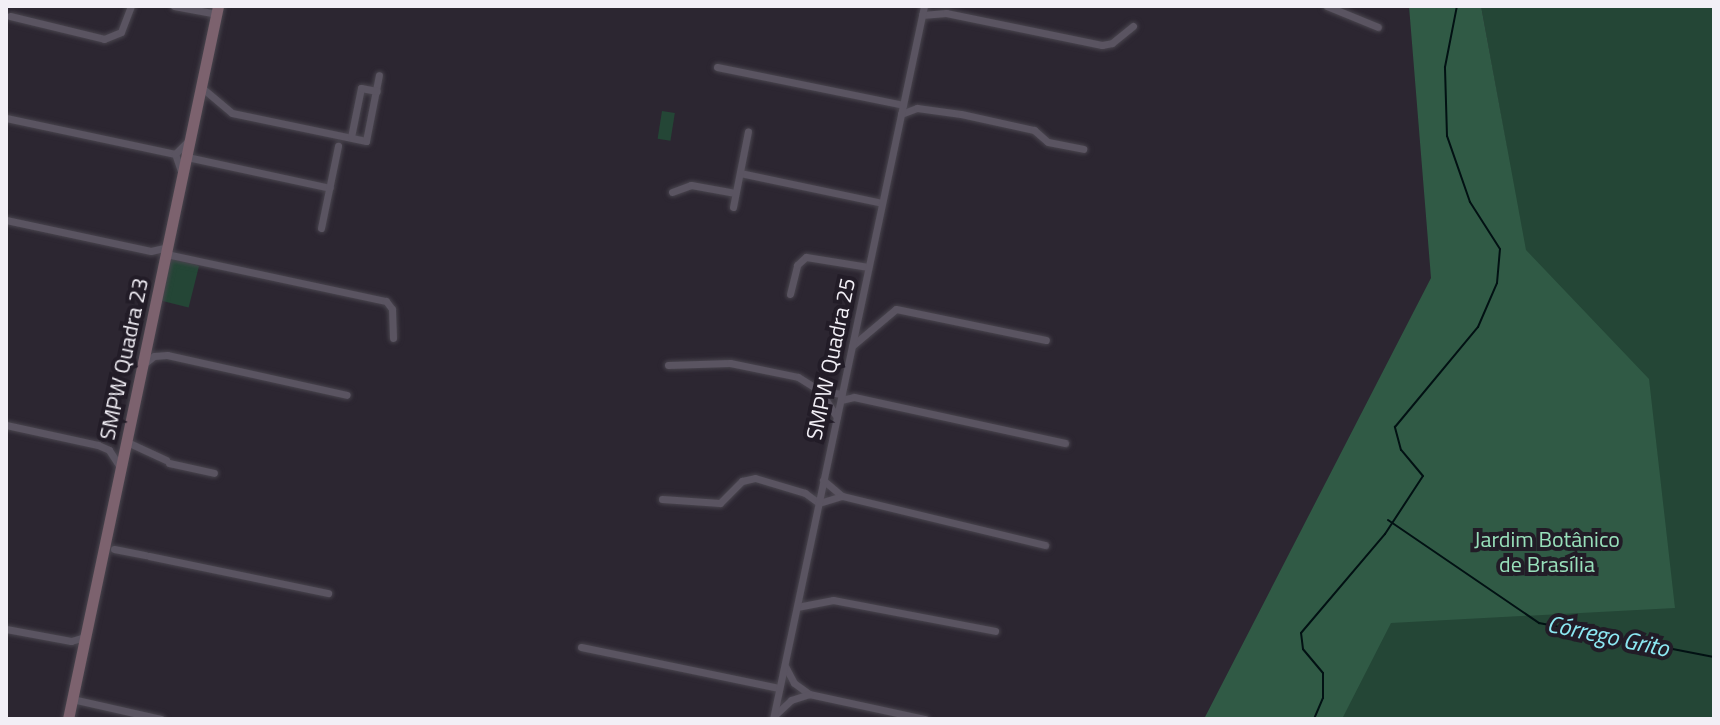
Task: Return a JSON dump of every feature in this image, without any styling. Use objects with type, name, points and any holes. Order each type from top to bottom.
[{"type":"street","points":[[10,16],[104,39],[121,32],[131,6]]},
{"type":"street","points":[[174,6],[218,10]]},
{"type":"street","points":[[1327,6],[1378,27]]},
{"type":"street","points":[[921,9],[1102,45],[1112,43],[1133,26]]},
{"type":"street","name":"SMPW Quadra 25","points":[[773,718],[921,9]]},
{"type":"street","name":"SMPW Quadra 23","points":[[68,719],[183,176],[181,155],[190,139],[218,10]]},
{"type":"street","points":[[717,67],[1034,130],[1048,142],[1083,149]]},
{"type":"street","points":[[201,87],[232,113],[366,141],[379,75]]},
{"type":"street","points":[[351,137],[361,88],[377,91]]},
{"type":"street","points":[[903,105],[917,108]]},
{"type":"street","points":[[6,118],[330,188]]},
{"type":"street","points":[[733,207],[748,131]]},
{"type":"street","points":[[321,228],[338,146]]},
{"type":"street","points":[[740,173],[882,203]]},
{"type":"street","points":[[672,192],[691,185],[735,193]]},
{"type":"street","points":[[6,220],[386,301],[392,309],[393,338]]},
{"type":"street","points":[[151,251],[166,255]]},
{"type":"street","points":[[790,294],[797,265],[811,255],[868,267]]},
{"type":"street","points":[[852,346],[896,309],[1046,340]]},
{"type":"street","points":[[150,333],[167,355]]},
{"type":"street","points":[[142,370],[149,359],[167,355],[347,395]]},
{"type":"street","points":[[668,365],[738,364],[804,378],[820,391],[837,417]]},
{"type":"street","points":[[820,391],[1065,443]]},
{"type":"street","points":[[6,425],[104,448],[121,469]]},
{"type":"street","points":[[127,442],[167,462],[214,473]]},
{"type":"street","points":[[662,499],[720,503],[750,478],[805,493],[819,503],[842,496]]},
{"type":"street","points":[[823,480],[842,496],[1045,545]]},
{"type":"street","points":[[106,539],[114,549],[328,593]]},
{"type":"street","points":[[102,557],[114,549]]},
{"type":"street","points":[[797,607],[833,600],[995,631]]},
{"type":"street","points":[[6,629],[83,643]]},
{"type":"street","points":[[581,647],[779,688]]},
{"type":"street","points":[[785,664],[794,683],[809,694],[925,719]]},
{"type":"street","points":[[773,718],[788,702],[809,694]]},
{"type":"street","points":[[72,699],[161,719]]},
{"type":"green space","points":[[1409,6],[1481,6],[1526,250],[1649,379],[1675,608],[1391,623],[1342,719],[1204,719],[1431,278]]},
{"type":"green space","name":"Jardim Botânico de Brasília","points":[[1481,6],[1714,6],[1714,719],[1313,719],[1507,149]]},
{"type":"green space","points":[[662,111],[675,113],[670,141],[658,139]]},
{"type":"green space","points":[[168,258],[199,266],[189,307],[158,300]]},
{"type":"waterway","points":[[1314,719],[1323,698],[1323,673],[1303,649],[1301,633],[1385,534],[1423,476],[1401,450],[1395,427],[1478,327],[1497,283],[1500,249],[1470,202],[1447,136],[1445,67],[1457,6]]},
{"type":"waterway","name":"Córrego Grito","points":[[1388,520],[1539,623],[1714,657]]}]
